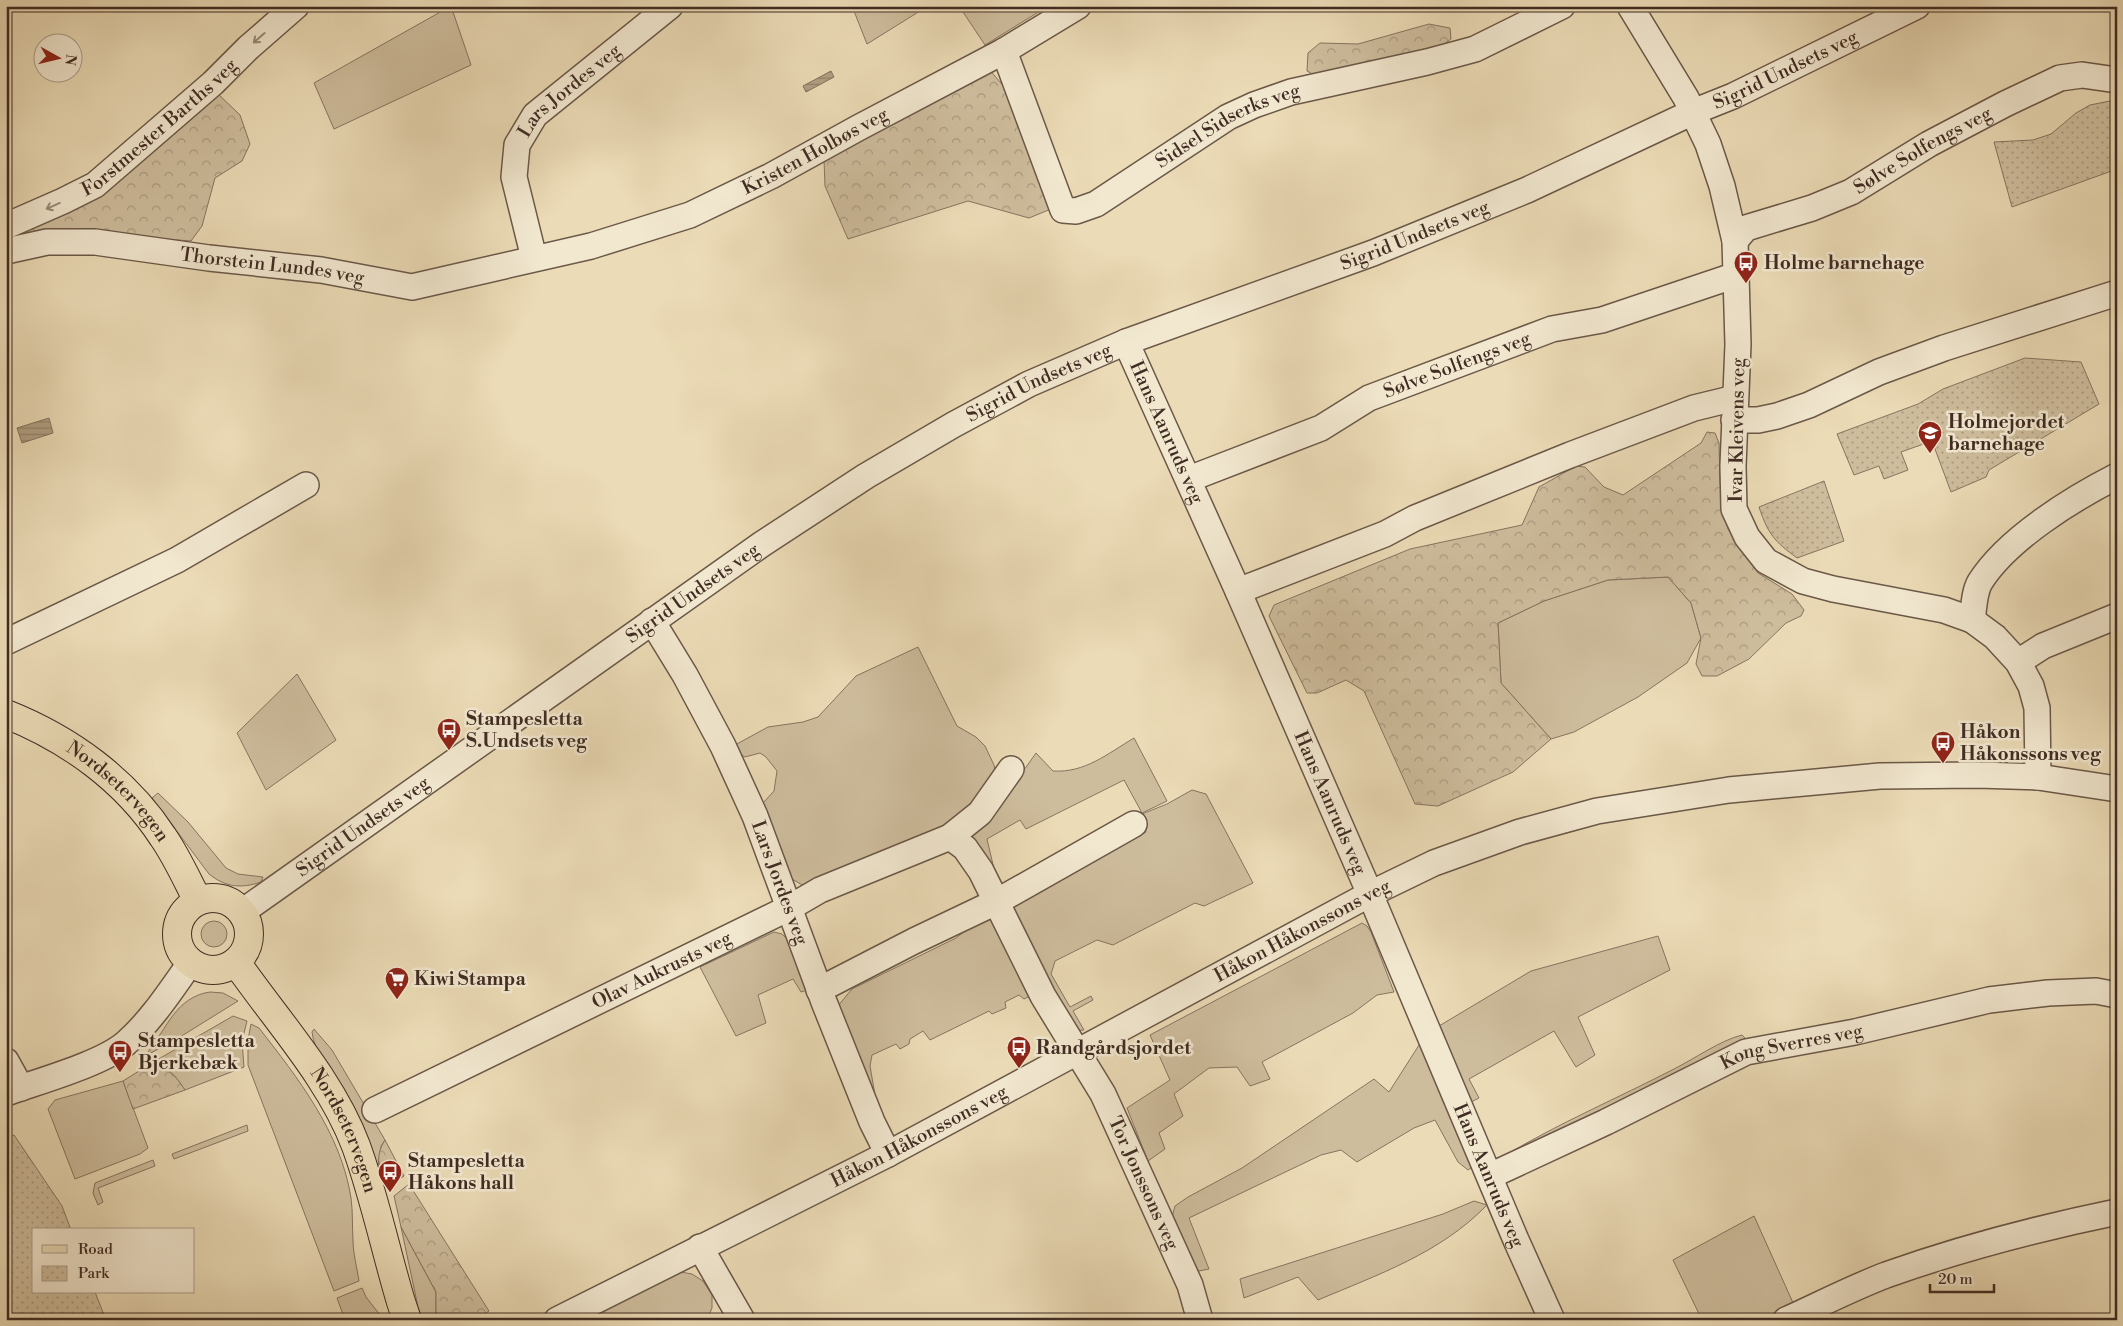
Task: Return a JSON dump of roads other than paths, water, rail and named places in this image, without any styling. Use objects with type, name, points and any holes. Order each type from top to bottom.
[{"type":"main road","name":"Nordsetervegen","points":[[6,714],[30,723],[94,762],[136,801],[163,837],[198,901]]},
{"type":"main road","points":[[212,898],[226,900],[235,904],[242,912],[248,924],[250,934],[246,949],[236,962],[215,970],[202,968],[191,962],[181,951],[177,935],[180,920],[188,908],[198,901],[212,898]]},
{"type":"main road","name":"Nordsetervegen","points":[[236,962],[318,1076],[337,1107],[355,1145],[407,1320]]},
{"type":"street","name":"Forstmester Barths veg","points":[[6,226],[95,185],[206,89],[296,6]]},
{"type":"street","name":"Lars Jordes veg","points":[[534,258],[514,177],[517,145],[535,116],[670,6]]},
{"type":"street","name":"Kristen Holbøs veg","points":[[534,258],[591,246],[690,215],[772,176],[1004,51],[1078,6]]},
{"type":"street","name":"Sidsel Sidserks veg","points":[[1004,51],[1063,210],[1076,210],[1096,204],[1228,117],[1254,105],[1291,92],[1427,62],[1476,49],[1562,6]]},
{"type":"street","name":"Ivar Kleivens veg","points":[[1630,6],[1693,112],[1708,144],[1722,186],[1735,241],[1738,344],[1734,509],[1748,537],[1766,562],[1803,581],[1944,610],[1972,620],[1995,637],[2018,662],[2031,686],[2037,708],[2038,777]]},
{"type":"street","name":"Sigrid Undsets veg","points":[[242,912],[762,544],[898,457],[1029,384],[1126,342],[1391,246],[1527,190],[1693,112],[1732,96],[1917,6]]},
{"type":"street","name":"Sølve Solfengs veg","points":[[1735,241],[1746,228],[1812,208],[1851,192],[1929,144],[2005,104],[2060,78],[2082,75],[2117,80]]},
{"type":"street","name":"Thorstein Lundes veg","points":[[6,251],[47,242],[95,242],[209,258],[320,270],[412,286],[534,258]]},
{"type":"street","name":"Sølve Solfengs veg","points":[[1189,479],[1321,428],[1369,398],[1543,333],[1602,320],[1736,275]]},
{"type":"street","points":[[1238,590],[1385,534],[1415,518],[1570,455],[1694,408],[1735,409],[1758,420],[1777,416],[1809,405],[1879,372],[1944,348],[2117,292]]},
{"type":"street","name":"Hans Aanruds veg","points":[[1126,342],[1238,590],[1552,1320]]},
{"type":"street","points":[[1972,620],[1979,584],[1997,560],[2034,528],[2093,488],[2117,476]]},
{"type":"street","points":[[6,642],[177,560],[306,485]]},
{"type":"street","points":[[2018,662],[2043,646],[2117,616]]},
{"type":"street","name":"Lars Jordes veg","points":[[652,621],[685,676],[723,746],[754,816],[819,990],[872,1122],[888,1154]]},
{"type":"street","name":"Olav Aukrusts veg","points":[[375,1110],[789,908],[820,890],[950,837],[980,812],[1011,769]]},
{"type":"street","name":"Håkon Håkonssons veg","points":[[557,1320],[888,1154],[1370,894],[1434,863],[1520,832],[1597,812],[1752,787],[1863,777],[1978,774],[2038,777],[2117,789]]},
{"type":"street","points":[[819,990],[914,940],[998,901],[1134,824]]},
{"type":"street","points":[[950,837],[964,848],[981,871],[998,901],[1043,996],[1077,1051]]},
{"type":"street","points":[[6,1061],[14,1090],[101,1058],[126,1043],[149,1020],[191,962]]},
{"type":"street","name":"Kong Sverres veg","points":[[1490,1176],[1606,1122],[1746,1052],[1856,1032],[1989,1000],[2048,993],[2096,991],[2117,995]]},
{"type":"street","name":"Tor Jonssons veg","points":[[1077,1051],[1103,1094],[1151,1197],[1190,1284],[1200,1320]]},
{"type":"street","points":[[1786,1320],[1885,1276],[1939,1258],[2022,1233],[2117,1212]]},
{"type":"street","points":[[700,1247],[742,1320]]},
{"type":"place","name":"Holme barnehage","points":[[1746,284]]},
{"type":"place","name":"Holmejordet barnehage","points":[[1930,454]]},
{"type":"place","name":"Stampesletta S.Undsets veg","points":[[449,751]]},
{"type":"place","name":"Håkon Håkonssons veg","points":[[1943,764]]},
{"type":"place","name":"Kiwi Stampa","points":[[397,1000]]},
{"type":"place","name":"Randgårdsjordet","points":[[1019,1069]]},
{"type":"place","name":"Stampesletta Bjerkebæk","points":[[120,1073]]},
{"type":"place","name":"Stampesletta Håkons hall","points":[[390,1193]]}]
